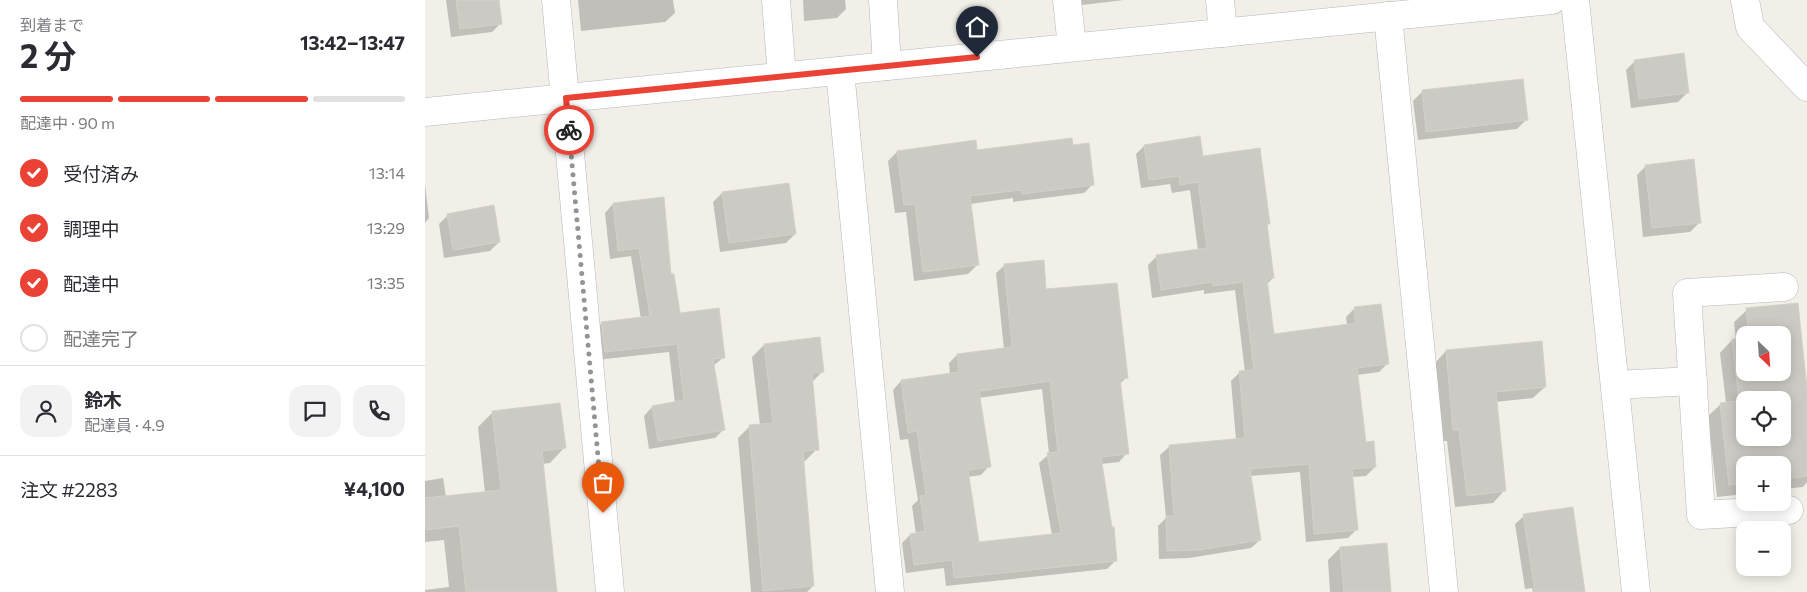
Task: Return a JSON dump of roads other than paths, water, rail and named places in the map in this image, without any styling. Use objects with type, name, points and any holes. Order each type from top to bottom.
[{"type":"street","points":[[556,0],[610,592]]},
{"type":"street","points":[[776,0],[782,77]]},
{"type":"street","points":[[883,0],[887,66]]},
{"type":"street","points":[[1067,0],[1072,48]]},
{"type":"street","points":[[1220,0],[1223,33]]},
{"type":"street","points":[[425,112],[1552,0]]},
{"type":"street","points":[[1575,0],[1636,592]]},
{"type":"street","points":[[1745,0],[1750,27],[1807,87]]},
{"type":"street","points":[[1388,16],[1444,592]]},
{"type":"street","points":[[840,71],[890,592]]},
{"type":"street","points":[[1771,511],[1701,515],[1687,293],[1784,287]]},
{"type":"street","points":[[1615,385],[1693,381]]}]
